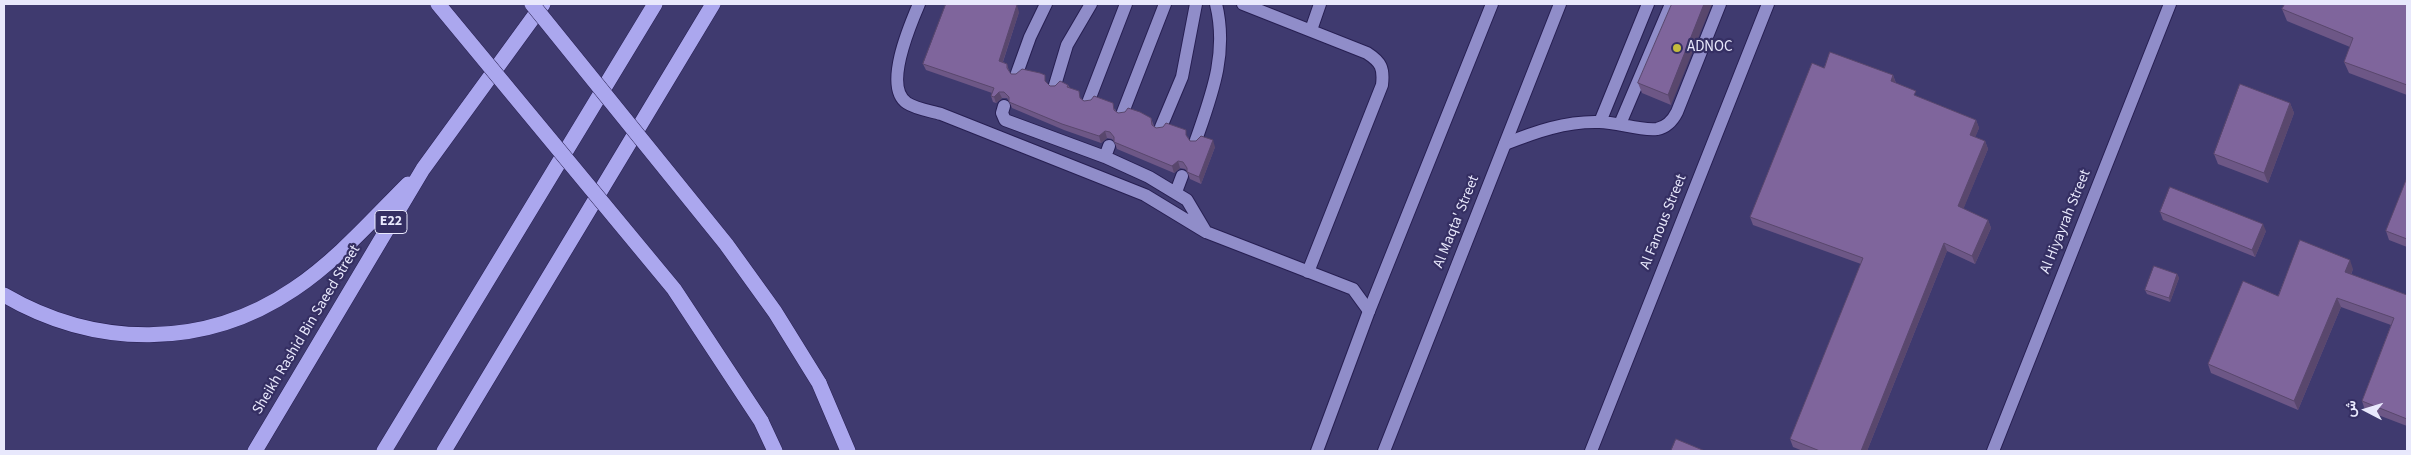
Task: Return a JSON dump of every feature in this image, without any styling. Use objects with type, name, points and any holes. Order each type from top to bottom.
[{"type":"highway","points":[[438,4],[674,289],[761,421],[775,451]]},
{"type":"highway","points":[[532,4],[726,244],[775,312],[819,383],[848,451]]},
{"type":"highway","name":"Sheikh Rashid Bin Saeed Street","points":[[255,451],[423,169],[543,4]]},
{"type":"highway","points":[[384,451],[656,4]]},
{"type":"highway","points":[[444,451],[714,4]]},
{"type":"highway","points":[[4,295],[30,310],[73,326],[119,334],[165,335],[210,327],[254,312],[294,289],[330,260],[423,169]]},
{"type":"street","points":[[919,4],[903,49],[897,74],[898,91],[907,103],[941,114],[1145,195],[1206,232],[1353,289],[1369,310]]},
{"type":"street","points":[[1017,73],[1030,37],[1046,4]]},
{"type":"street","points":[[1055,85],[1067,45],[1091,4]]},
{"type":"street","points":[[1089,100],[1126,4]]},
{"type":"street","points":[[1123,112],[1165,4]]},
{"type":"street","points":[[1161,127],[1182,77],[1196,4]]},
{"type":"street","points":[[1196,140],[1218,76],[1220,20],[1216,4]]},
{"type":"street","points":[[1243,4],[1367,53],[1378,61],[1384,69],[1382,84],[1308,272]]},
{"type":"street","points":[[1311,30],[1320,4]]},
{"type":"street","points":[[1317,451],[1369,310],[1492,4]]},
{"type":"street","name":"Al Maqta' Street","points":[[1384,451],[1560,4]]},
{"type":"street","points":[[1600,122],[1648,4]]},
{"type":"street","points":[[1620,124],[1671,4]]},
{"type":"street","points":[[1505,144],[1556,127],[1600,122],[1660,129],[1674,119],[1720,4]]},
{"type":"street","name":"Al Fanous Street","points":[[1591,451],[1768,4]]},
{"type":"street","name":"Al Hiyayrah Street","points":[[1993,451],[2170,4]]},
{"type":"street","points":[[1004,106],[1002,113],[1005,120],[1042,128],[1107,152],[1176,192],[1187,200],[1206,232]]},
{"type":"street","points":[[1149,177],[1152,164]]},
{"type":"street","points":[[1176,192],[1182,176]]},
{"type":"building","points":[[946,4],[1017,5],[999,61],[1007,64],[1011,74],[1016,74],[1022,69],[1040,73],[1045,75],[1045,81],[1050,86],[1055,86],[1060,81],[1068,85],[1067,87],[1079,91],[1080,98],[1084,101],[1091,100],[1094,96],[1113,103],[1114,110],[1118,113],[1125,112],[1128,108],[1140,112],[1151,118],[1152,125],[1156,128],[1163,127],[1166,123],[1186,130],[1186,135],[1190,141],[1196,141],[1201,136],[1213,140],[1199,177],[1187,172],[1183,162],[1178,161],[1172,166],[1114,142],[1114,137],[1110,132],[1105,131],[1099,136],[1062,124],[1009,102],[1009,97],[1004,92],[999,92],[994,97],[991,96],[994,88],[923,64]]},
{"type":"building","name":"ADNOC","points":[[1672,4],[1704,4],[1668,95],[1638,83]]},
{"type":"building","points":[[2285,4],[2407,4],[2407,85],[2344,62],[2353,38],[2282,9]]},
{"type":"building","points":[[1830,52],[1893,75],[1891,81],[1916,91],[1914,95],[1976,120],[1970,135],[1985,141],[1958,206],[1988,220],[1972,256],[1944,243],[1861,451],[1820,451],[1790,439],[1863,258],[1750,217],[1812,63],[1824,68]]},
{"type":"building","points":[[2240,84],[2290,103],[2264,173],[2214,154]]},
{"type":"building","points":[[2407,178],[2407,239],[2386,231]]},
{"type":"building","points":[[2170,187],[2263,224],[2252,250],[2160,212]]},
{"type":"building","points":[[2300,240],[2350,260],[2345,272],[2407,295],[2407,419],[2362,401],[2394,318],[2337,298],[2294,401],[2208,364],[2243,281],[2278,296]]},
{"type":"building","points":[[2154,266],[2177,274],[2169,298],[2145,290]]},
{"type":"building","points":[[1676,439],[1705,451],[1671,451]]},
{"type":"place","name":"ADNOC","points":[[1677,48]]}]
